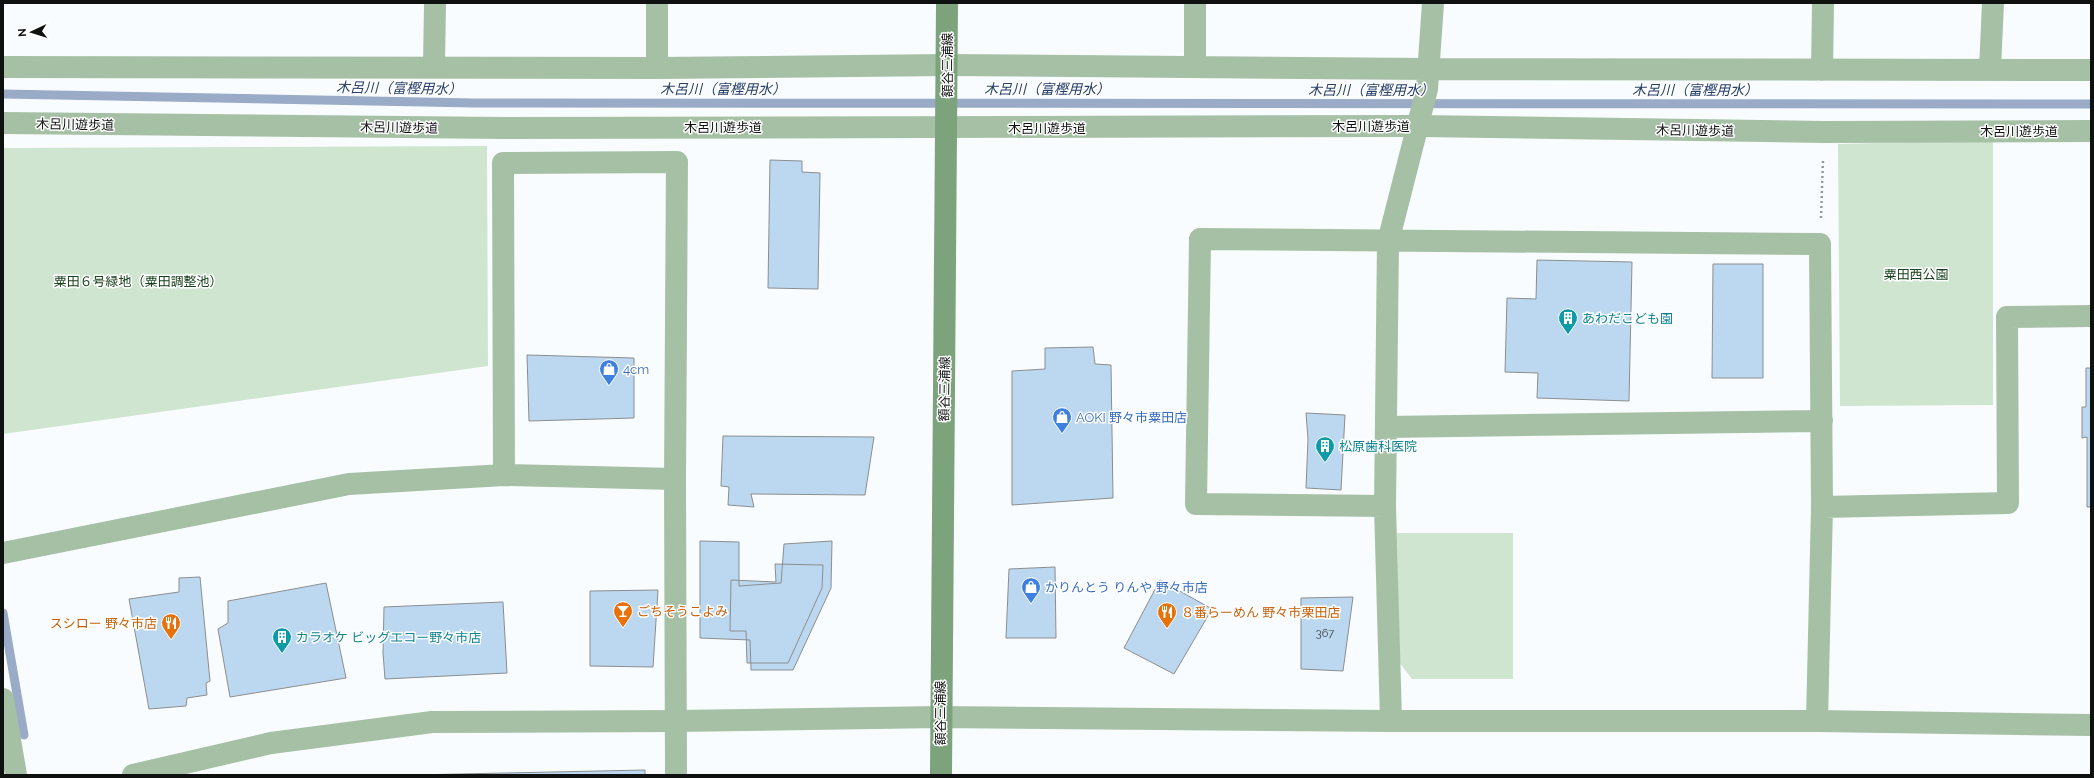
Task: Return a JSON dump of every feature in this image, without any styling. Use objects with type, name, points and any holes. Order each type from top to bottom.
[{"type":"main road","name":"額谷三浦線","points":[[941,775],[940,717],[947,3]]},
{"type":"street","points":[[434,66],[435,3]]},
{"type":"street","points":[[657,3],[657,68]]},
{"type":"street","points":[[1195,3],[1195,67]]},
{"type":"street","points":[[1392,721],[1385,506],[1388,242],[1419,123],[1427,79],[1433,3]]},
{"type":"street","points":[[1822,70],[1823,3]]},
{"type":"street","points":[[1990,69],[1993,3]]},
{"type":"street","points":[[3,67],[434,66],[657,68],[947,74],[1195,67],[1427,79],[1822,70],[2091,70]]},
{"type":"street","name":"木呂川遊歩道","points":[[3,124],[504,128],[947,121],[1419,123],[1824,132],[2091,131]]},
{"type":"street","points":[[504,475],[503,163],[677,162],[675,479],[676,775]]},
{"type":"street","points":[[1385,506],[1196,504],[1200,239],[1388,242],[1820,244],[1822,507],[1818,721]]},
{"type":"street","points":[[1822,507],[2008,503],[2007,317],[2091,316]]},
{"type":"street","points":[[1386,426],[1822,421]]},
{"type":"street","points":[[3,553],[349,484],[504,475],[675,479]]},
{"type":"street","points":[[3,699],[16,775]]},
{"type":"street","points":[[133,775],[271,743],[432,722],[677,721],[940,717],[1392,721],[1818,721],[2091,725]]},
{"type":"path","points":[[1820,244],[1824,132]]},
{"type":"green space","name":"粟田西公園","points":[[1993,140],[1993,405],[1840,406],[1838,144]]},
{"type":"green space","name":"粟田６号緑地（粟田調整池）","points":[[487,146],[488,366],[3,434],[3,148]]},
{"type":"green space","points":[[1397,533],[1513,533],[1513,679],[1412,679],[1399,662]]},
{"type":"building","points":[[770,160],[802,161],[802,172],[820,173],[818,289],[768,288]]},
{"type":"building","name":"あわだこども園","points":[[1537,260],[1632,262],[1629,401],[1537,398],[1538,373],[1505,372],[1507,298],[1536,299]]},
{"type":"building","points":[[1713,264],[1763,264],[1763,378],[1712,378]]},
{"type":"building","name":"AOKI 野々市粟田店","points":[[1093,347],[1095,364],[1111,365],[1113,498],[1012,505],[1012,371],[1045,369],[1045,348]]},
{"type":"building","points":[[527,355],[634,358],[634,418],[529,421]]},
{"type":"building","points":[[2086,368],[2091,368],[2091,507],[2087,507],[2087,437],[2082,438],[2082,407],[2086,407]]},
{"type":"building","name":"松原歯科医院","points":[[1306,413],[1345,415],[1341,490],[1306,488],[1308,439]]},
{"type":"building","points":[[723,436],[874,437],[865,495],[751,494],[754,507],[728,505],[729,487],[721,486]]},
{"type":"building","points":[[700,541],[739,542],[739,586],[781,583],[784,544],[832,541],[831,588],[793,670],[751,670],[750,640],[700,638]]},
{"type":"building","points":[[775,564],[823,565],[822,588],[788,663],[747,663],[746,631],[730,631],[731,580],[776,582]]},
{"type":"building","name":"かりんとう りんや 野々市店","points":[[1055,567],[1056,638],[1006,638],[1009,569]]},
{"type":"building","name":"スシロー 野々市店","points":[[200,577],[210,681],[206,683],[207,695],[187,698],[186,706],[149,709],[129,599],[179,592],[179,578]]},
{"type":"building","name":"８番らーめん 野々市栗田店","points":[[1160,580],[1212,609],[1174,674],[1124,648]]},
{"type":"building","name":"カラオケ ビッグエコー野々市店","points":[[326,583],[346,678],[230,697],[218,629],[228,623],[228,601]]},
{"type":"building","name":"ごちそうこよみ","points":[[658,590],[653,667],[590,666],[590,591]]},
{"type":"building","points":[[1353,597],[1343,671],[1301,669],[1301,598]]},
{"type":"building","points":[[503,602],[507,673],[385,679],[383,653],[384,607]]},
{"type":"building","points":[[645,770],[645,775],[413,775]]},
{"type":"waterway","name":"木呂川（富樫用水）","points":[[3,94],[474,103],[2091,104]]},
{"type":"waterway","points":[[3,613],[24,735]]},
{"type":"place","name":"あわだこども園","points":[[1568,335]]},
{"type":"place","name":"4cm","points":[[609,386]]},
{"type":"place","name":"AOKI 野々市粟田店","points":[[1062,434]]},
{"type":"place","name":"松原歯科医院","points":[[1325,463]]},
{"type":"place","name":"かりんとう りんや 野々市店","points":[[1031,604]]},
{"type":"place","name":"ごちそうこよみ","points":[[623,628]]},
{"type":"place","name":"８番らーめん 野々市栗田店","points":[[1167,629]]},
{"type":"place","name":"スシロー 野々市店","points":[[171,640]]},
{"type":"place","name":"カラオケ ビッグエコー野々市店","points":[[282,654]]}]
